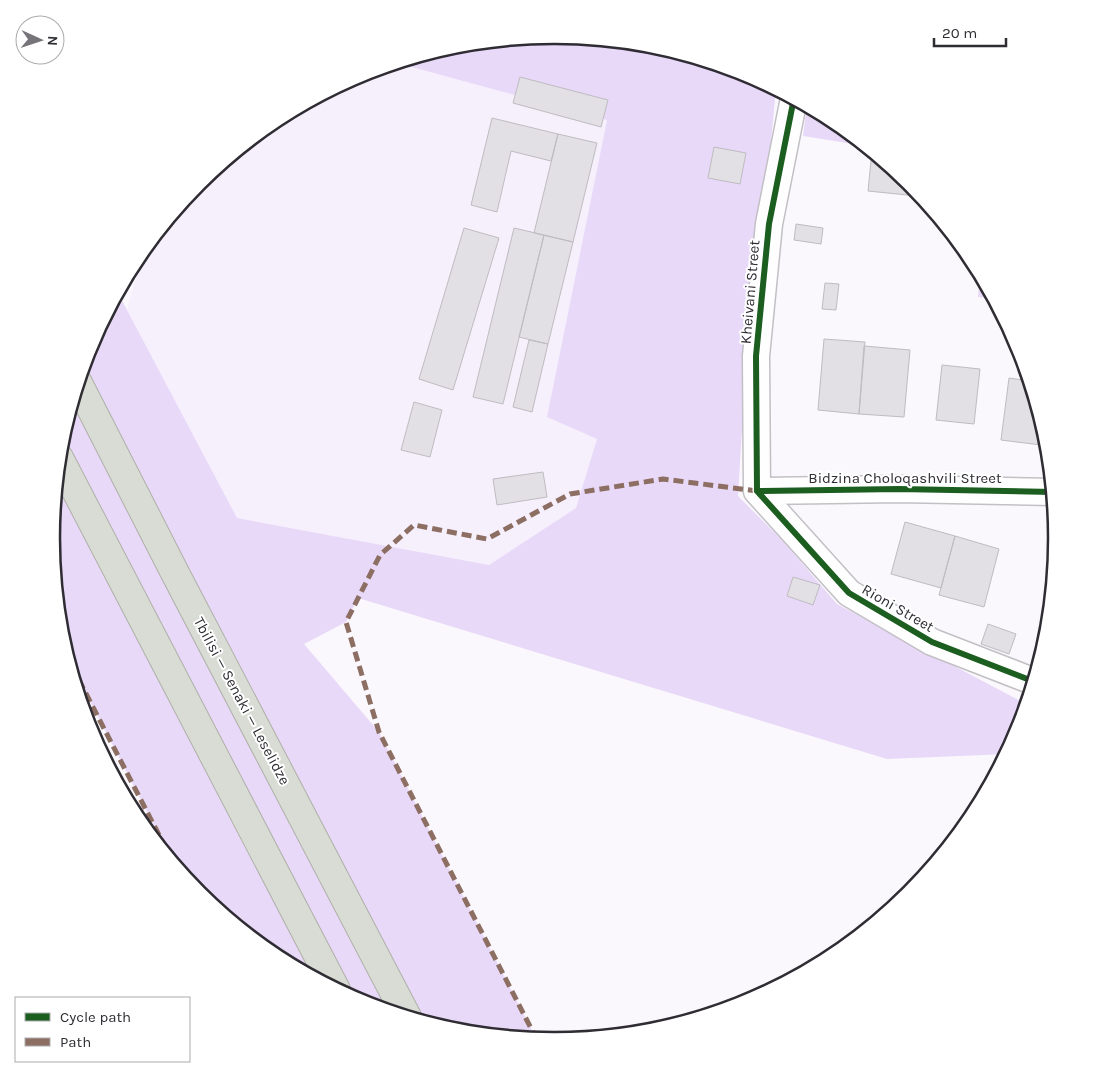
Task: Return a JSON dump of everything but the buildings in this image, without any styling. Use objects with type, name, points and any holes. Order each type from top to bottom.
[{"type":"highway","name":"Tbilisi — Senaki — Leselidze","points":[[82,392],[402,1009]]},
{"type":"highway","points":[[65,469],[330,979]]},
{"type":"street","name":"Kheivani Street","points":[[757,491],[756,356],[768,224],[793,105]]},
{"type":"street","name":"Bidzina Choloqashvili Street","points":[[757,491],[899,489],[1047,492]]},
{"type":"street","name":"Rioni Street","points":[[757,491],[849,593],[932,642],[1028,679]]},
{"type":"shaded area","points":[[554,44],[587,45],[651,53],[683,61],[744,81],[775,96],[747,346],[738,496],[782,540],[837,604],[1022,702],[999,754],[887,759],[358,598],[346,622],[304,644],[379,732],[533,1032],[490,1029],[458,1024],[395,1007],[365,996],[307,967],[253,931],[228,910],[183,865],[162,840],[83,688],[77,667],[69,635],[61,571],[60,538],[64,474],[69,442],[86,379],[97,349],[122,300],[237,518],[489,565],[576,508],[597,439],[547,417],[607,120],[408,66],[458,53],[490,48]]},
{"type":"shaded area","points":[[408,66],[607,120],[547,417],[597,439],[576,508],[489,565],[237,518],[127,310],[137,273],[143,264],[162,237],[205,189],[253,146],[280,127],[307,110],[365,81]]},
{"type":"shaded area","points":[[806,113],[853,144],[803,136]]},
{"type":"shaded area","points":[[979,285],[987,298],[978,297]]},
{"type":"marked path","points":[[533,1032],[379,732],[346,622],[380,555],[414,525],[487,539],[570,494],[663,479],[757,491]]},
{"type":"marked path","points":[[83,688],[160,838]]},
{"type":"cycle path","points":[[757,491],[756,356],[769,224],[793,105]]},
{"type":"cycle path","points":[[757,491],[899,489],[1047,492]]},
{"type":"cycle path","points":[[757,491],[849,593],[932,642],[1028,679]]}]
